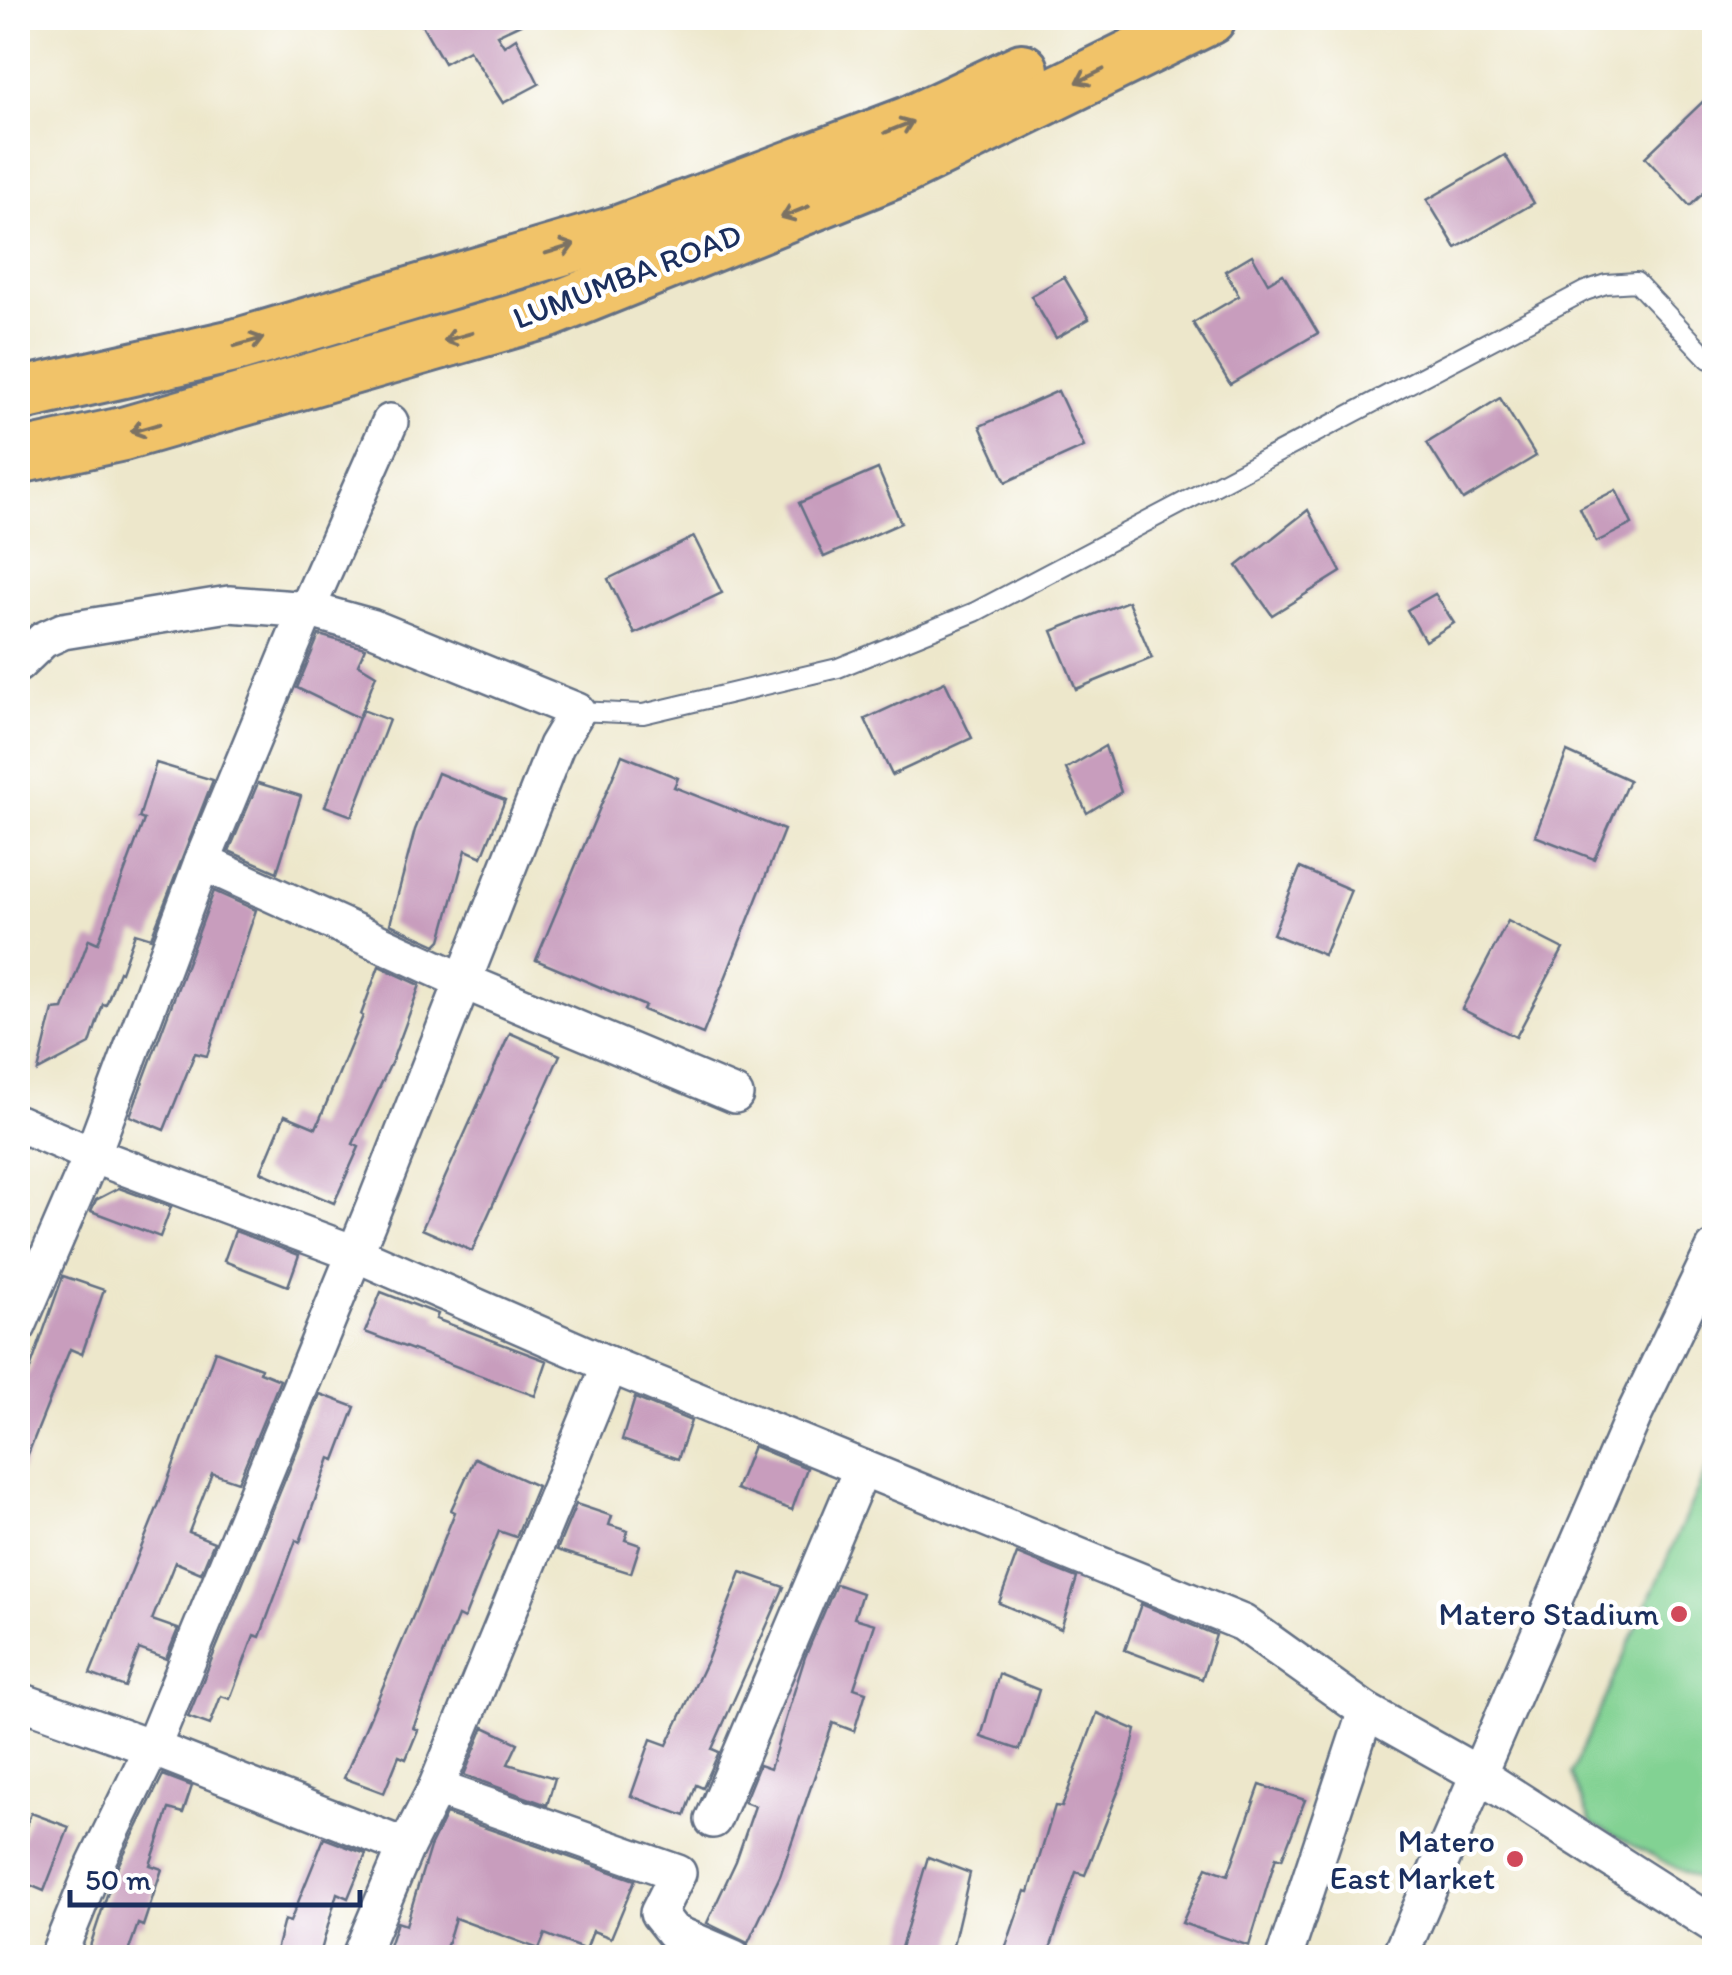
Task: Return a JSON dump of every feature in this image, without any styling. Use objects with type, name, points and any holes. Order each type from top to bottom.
[{"type":"main road","name":"LUMUMBA ROAD","points":[[18,395],[238,345],[620,232],[909,123],[1133,18]]},
{"type":"main road","name":"LUMUMBA ROAD","points":[[18,457],[123,434],[549,310],[903,168],[1208,18]]},
{"type":"street","points":[[18,1326],[92,1154],[202,862],[390,422]]},
{"type":"street","points":[[18,664],[43,640],[64,632],[229,604],[310,610],[371,626],[577,711],[556,746],[152,1748],[95,1866],[57,1958]]},
{"type":"street","points":[[202,862],[463,982],[735,1095]]},
{"type":"street","points":[[18,1122],[354,1253],[610,1365],[1243,1623],[1366,1712],[1478,1774],[1714,1925]]},
{"type":"street","points":[[1399,1958],[1633,1417],[1714,1249]]},
{"type":"street","points":[[359,1958],[436,1788],[610,1365]]},
{"type":"street","points":[[713,1820],[862,1468]]},
{"type":"street","points":[[18,1700],[406,1847]]},
{"type":"street","points":[[1284,1958],[1366,1712]]},
{"type":"street","points":[[436,1788],[678,1873],[658,1913],[673,1932],[734,1958]]},
{"type":"lane","points":[[577,711],[643,714],[838,668],[975,612],[1585,290],[1636,282],[1714,360]]},
{"type":"green space","name":"Matero Stadium","points":[[1714,1453],[1714,1888],[1591,1823],[1571,1774]]},
{"type":"building","points":[[418,18],[533,18],[497,35],[504,46],[516,38],[539,84],[503,103],[469,50],[444,63]]},
{"type":"building","points":[[1714,91],[1714,183],[1690,206],[1645,157]]},
{"type":"building","points":[[1505,155],[1534,203],[1456,248],[1427,200]]},
{"type":"building","points":[[1252,255],[1268,283],[1283,274],[1318,333],[1230,384],[1193,323],[1239,296],[1225,271]]},
{"type":"building","points":[[1064,277],[1089,319],[1056,338],[1031,296]]},
{"type":"building","points":[[1058,391],[1084,447],[1006,482],[980,426]]},
{"type":"building","points":[[1500,398],[1536,456],[1463,500],[1427,443]]},
{"type":"building","points":[[878,469],[901,523],[824,557],[799,503]]},
{"type":"building","points":[[1616,490],[1632,524],[1596,542],[1580,508]]},
{"type":"building","points":[[1308,510],[1341,572],[1272,615],[1237,566]]},
{"type":"building","points":[[694,537],[722,593],[635,634],[608,579]]},
{"type":"building","points":[[1435,594],[1454,623],[1425,641],[1407,610]]},
{"type":"building","points":[[1128,601],[1152,658],[1076,689],[1052,631]]},
{"type":"building","points":[[319,635],[365,648],[358,664],[376,675],[359,718],[297,688]]},
{"type":"building","points":[[945,682],[972,738],[892,775],[865,719]]},
{"type":"building","points":[[362,710],[389,720],[352,816],[325,806]]},
{"type":"building","points":[[1105,746],[1121,792],[1087,813],[1066,769]]},
{"type":"building","points":[[1567,752],[1629,780],[1594,859],[1535,836]]},
{"type":"building","points":[[622,755],[678,778],[674,787],[784,830],[703,1034],[536,960]]},
{"type":"building","points":[[156,763],[213,780],[151,938],[135,933],[90,1044],[38,1071],[53,1010],[63,1009],[89,939],[98,943],[144,820],[139,818]]},
{"type":"building","points":[[438,773],[505,800],[482,857],[466,850],[441,940],[436,945],[390,924],[415,830]]},
{"type":"building","points":[[258,783],[301,796],[277,872],[229,851]]},
{"type":"building","points":[[1300,868],[1351,890],[1324,955],[1273,934]]},
{"type":"building","points":[[214,891],[256,910],[207,1056],[195,1053],[164,1130],[130,1116]]},
{"type":"building","points":[[1508,921],[1563,949],[1516,1037],[1462,1009]]},
{"type":"building","points":[[379,966],[420,985],[392,1061],[353,1144],[359,1147],[334,1203],[261,1172],[285,1115],[316,1128],[363,1016]]},
{"type":"building","points":[[510,1033],[560,1055],[472,1251],[422,1229]]},
{"type":"building","points":[[119,1188],[171,1207],[160,1237],[91,1211],[96,1200]]},
{"type":"building","points":[[235,1231],[299,1255],[288,1286],[224,1261]]},
{"type":"building","points":[[63,1276],[104,1290],[82,1354],[70,1349],[18,1479],[18,1382],[29,1372]]},
{"type":"building","points":[[381,1292],[438,1314],[436,1319],[547,1361],[535,1396],[365,1332]]},
{"type":"building","points":[[215,1351],[261,1368],[260,1372],[280,1380],[238,1482],[212,1473],[189,1532],[214,1542],[201,1573],[175,1562],[152,1620],[178,1629],[166,1659],[139,1649],[125,1687],[90,1674]]},
{"type":"building","points":[[320,1394],[355,1407],[335,1460],[330,1458],[300,1542],[296,1540],[260,1637],[254,1635],[230,1699],[221,1696],[210,1725],[188,1717]]},
{"type":"building","points":[[635,1398],[691,1421],[678,1459],[622,1440]]},
{"type":"building","points":[[753,1446],[807,1468],[792,1510],[736,1489]]},
{"type":"building","points":[[475,1458],[537,1486],[516,1537],[499,1531],[464,1619],[458,1616],[413,1728],[418,1730],[406,1759],[399,1756],[384,1793],[344,1778]]},
{"type":"building","points":[[576,1504],[612,1516],[609,1525],[628,1531],[625,1540],[640,1545],[631,1573],[557,1550]]},
{"type":"building","points":[[1017,1554],[1077,1578],[1061,1629],[999,1603]]},
{"type":"building","points":[[741,1572],[784,1587],[712,1749],[719,1752],[703,1788],[696,1785],[685,1816],[631,1796],[651,1739],[667,1745],[708,1658]]},
{"type":"building","points":[[836,1584],[862,1593],[854,1618],[875,1624],[854,1688],[866,1692],[854,1731],[833,1723],[780,1876],[748,1943],[707,1923],[736,1861],[755,1806],[744,1802],[759,1765],[770,1769],[805,1657]]},
{"type":"building","points":[[1141,1604],[1216,1635],[1202,1679],[1125,1650]]},
{"type":"building","points":[[999,1674],[1039,1690],[1020,1750],[981,1737]]},
{"type":"building","points":[[1097,1713],[1136,1730],[1124,1777],[1085,1875],[1076,1872],[1047,1958],[1002,1958],[1025,1891],[1029,1892],[1055,1806],[1062,1807]]},
{"type":"building","points":[[484,1727],[518,1743],[508,1764],[555,1778],[547,1805],[464,1775]]},
{"type":"building","points":[[163,1775],[192,1786],[183,1813],[169,1809],[150,1865],[162,1869],[143,1926],[138,1924],[126,1958],[86,1958],[114,1874]]},
{"type":"building","points":[[1260,1785],[1305,1800],[1282,1859],[1276,1857],[1249,1946],[1182,1923],[1207,1867],[1228,1875]]},
{"type":"building","points":[[31,1813],[69,1827],[44,1891],[18,1880],[18,1848]]},
{"type":"building","points":[[446,1814],[635,1880],[611,1938],[593,1931],[586,1950],[545,1934],[539,1949],[455,1918],[443,1958],[385,1958],[397,1922],[406,1925],[430,1847]]},
{"type":"building","points":[[324,1838],[366,1854],[348,1898],[337,1893],[319,1958],[274,1958],[284,1920],[290,1922]]},
{"type":"building","points":[[928,1857],[970,1873],[950,1958],[898,1958]]},
{"type":"place","name":"Matero Stadium","points":[[1679,1614]]},
{"type":"place","name":"Matero East Market","points":[[1515,1859]]}]
